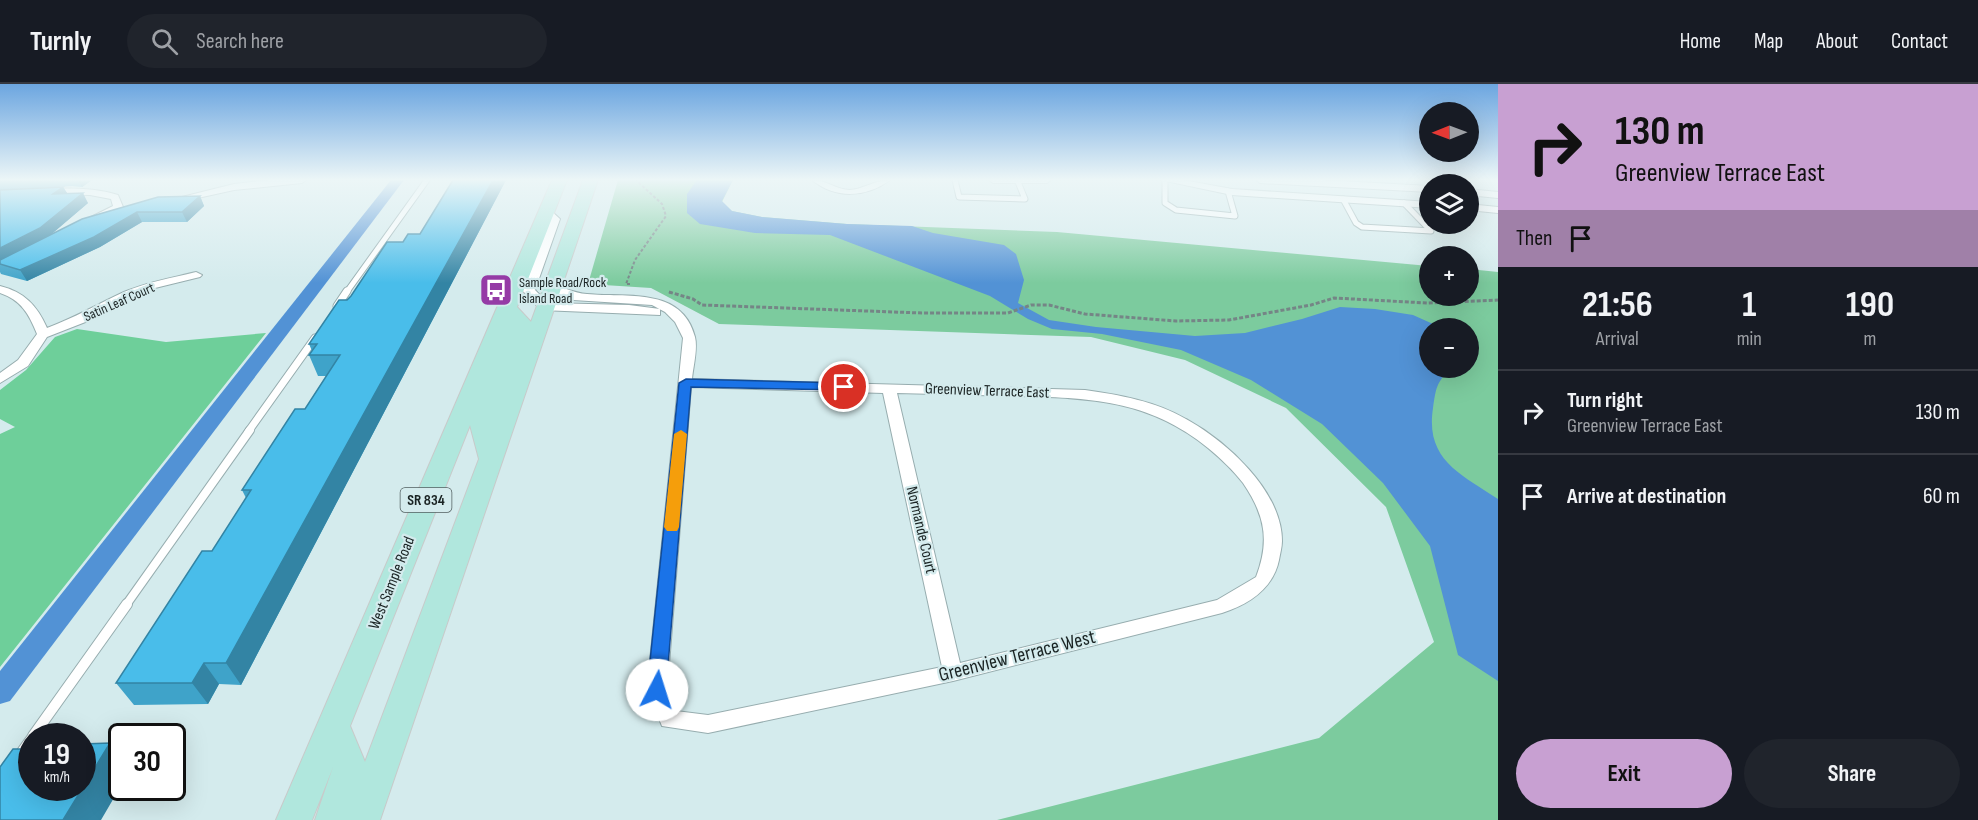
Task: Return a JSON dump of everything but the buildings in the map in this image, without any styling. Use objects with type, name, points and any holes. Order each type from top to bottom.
[{"type":"main road","name":"West Sample Road","points":[[294,820],[547,214]]},
{"type":"main road","name":"SR 834","points":[[362,820],[578,214]]},
{"type":"main road","points":[[490,457],[481,424],[521,322],[506,307]]},
{"type":"main road","points":[[333,725],[351,769],[333,820]]},
{"type":"street","points":[[87,223],[106,214]]},
{"type":"street","points":[[551,214],[555,219],[529,291],[548,297],[645,310],[679,319]]},
{"type":"street","name":"Satin Leaf Court","points":[[43,333],[84,318],[127,295],[151,286],[196,275]]},
{"type":"street","points":[[0,289],[18,294],[35,314],[43,333],[23,363],[0,379]]},
{"type":"street","points":[[548,297],[636,299],[658,302],[667,306],[686,329],[689,338],[686,383]]},
{"type":"street","name":"Greenview Terrace East","points":[[686,383],[1085,394],[1120,399],[1161,412],[1198,433],[1227,454],[1255,491]]},
{"type":"street","name":"Greenview Terrace West","points":[[686,383],[657,690],[669,719],[708,723],[954,673],[1222,606],[1262,582],[1274,550],[1270,517],[1255,491]]},
{"type":"street","name":"Normande Court","points":[[889,388],[954,673]]},
{"type":"lane","points":[[329,318],[403,214]]},
{"type":"lane","points":[[1219,214],[1235,214]]},
{"type":"lane","points":[[1351,214],[1356,223],[1362,227],[1431,231],[1417,214]]},
{"type":"lane","points":[[42,723],[322,328]]},
{"type":"lane","points":[[13,765],[18,758]]},
{"type":"path","points":[[636,285],[626,284],[635,260],[665,214]]},
{"type":"path","points":[[667,291],[693,299],[702,305],[922,313],[1008,313],[1032,305],[1049,305],[1095,316],[1176,321],[1229,320],[1311,305],[1334,298],[1427,303],[1498,300]]},
{"type":"green space","points":[[608,214],[749,214],[847,224],[1057,232],[1419,265],[1419,306],[1479,306],[1479,270],[1498,272],[1498,820],[997,820],[1319,738],[1434,642],[1386,507],[1286,408],[1185,360],[1091,337],[719,324],[651,288],[588,284]]},
{"type":"green space","points":[[77,329],[166,342],[266,333],[0,667],[0,434],[15,427],[0,419],[0,390],[26,370],[55,337]]},
{"type":"water","points":[[689,214],[749,214],[847,224],[912,226],[933,233],[1004,245],[1016,254],[1024,280],[1018,303],[1049,320],[1096,327],[1195,336],[1245,333],[1340,307],[1375,309],[1420,318],[1419,378],[1442,378],[1436,391],[1432,426],[1440,453],[1459,473],[1498,499],[1498,681],[1458,655],[1430,546],[1383,483],[1322,424],[1251,380],[1181,350],[1102,334],[1052,329],[1028,319],[990,296],[830,235],[755,233],[700,224]]},
{"type":"waterway","points":[[0,692],[371,214]]},
{"type":"slow traffic","points":[[672,527],[681,434]]},
{"type":"place","name":"Sample Road/Rock Island Road","points":[[496,290]]},
{"type":"route","points":[[657,690],[686,383],[844,387]]}]
